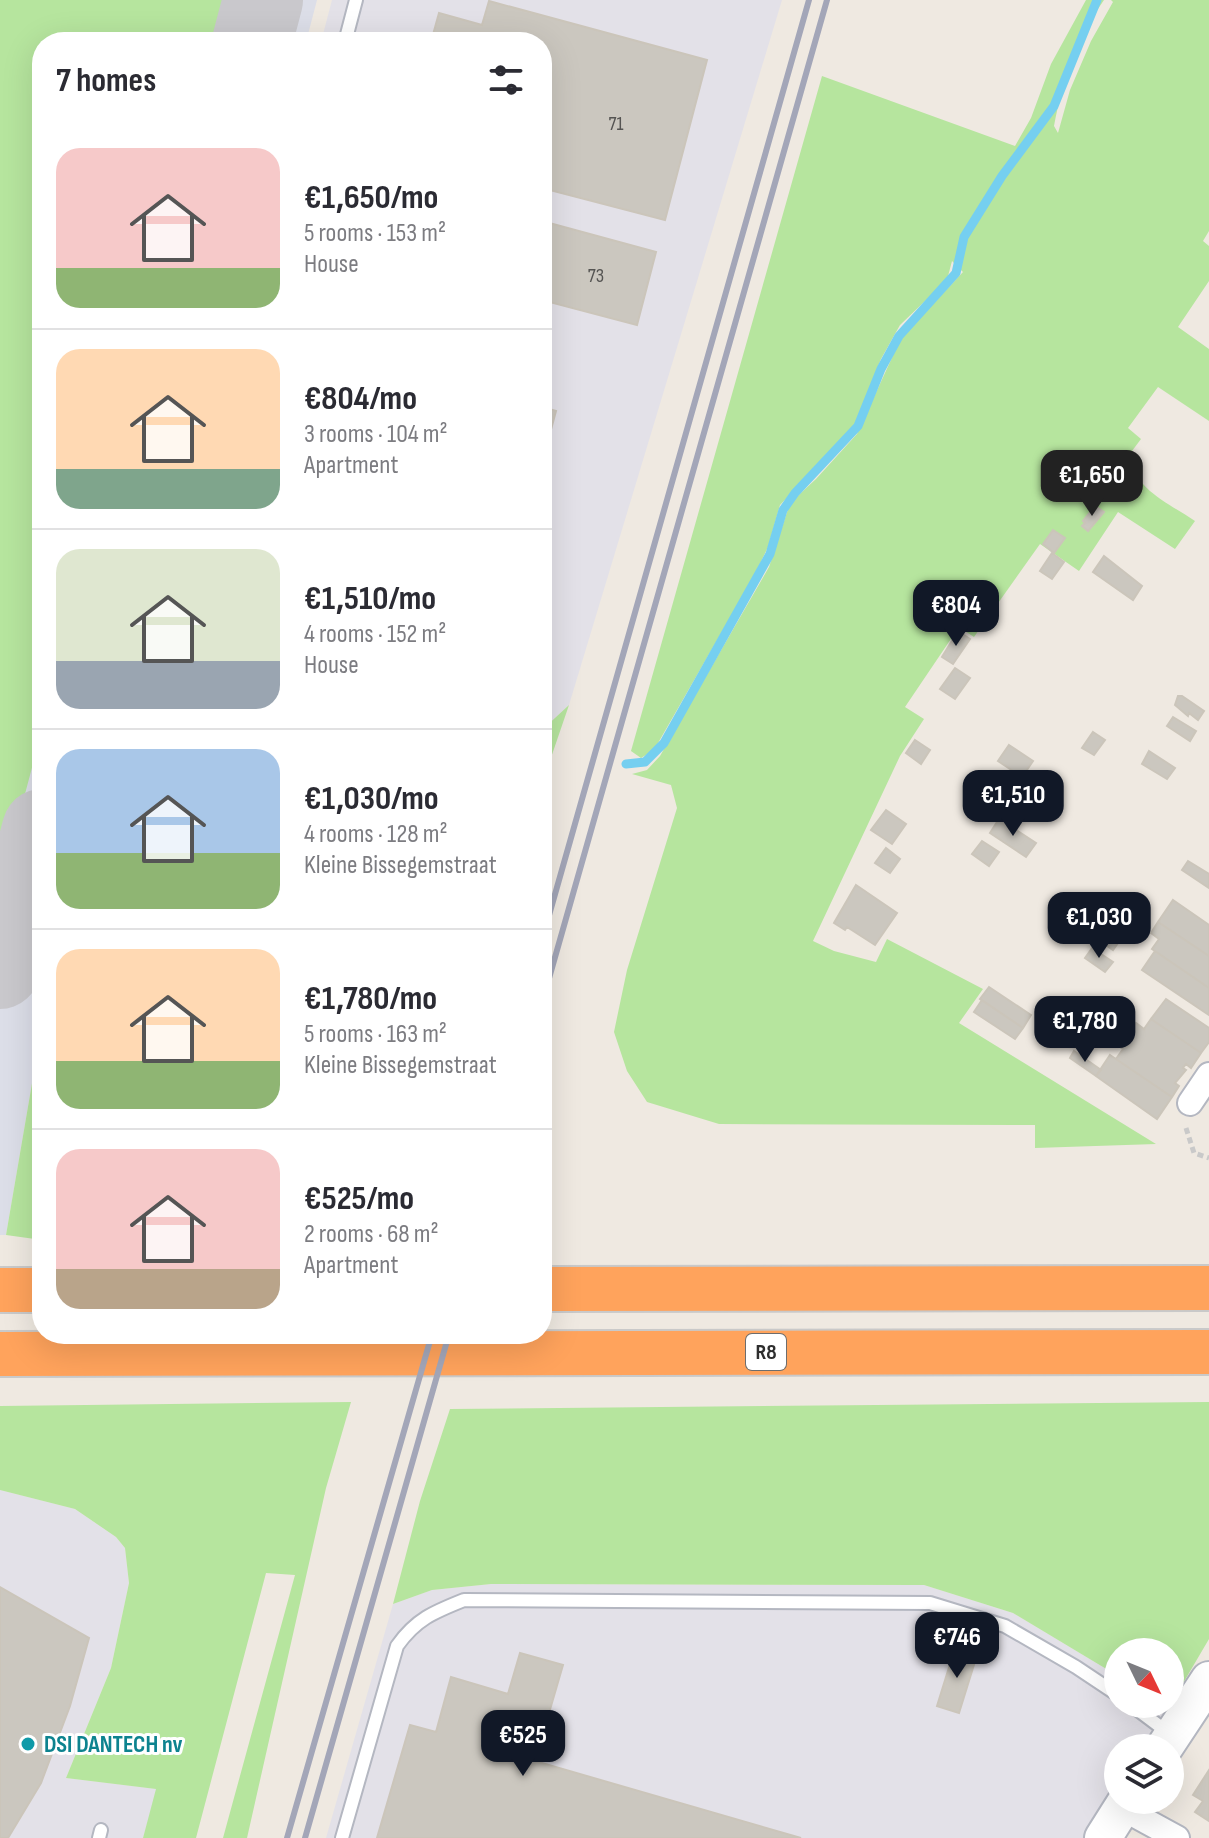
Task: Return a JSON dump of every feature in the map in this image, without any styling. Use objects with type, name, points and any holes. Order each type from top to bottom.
[{"type":"highway","points":[[552,1289],[1209,1288]]},
{"type":"highway","points":[[0,1290],[32,1290]]},
{"type":"highway","name":"R8","points":[[0,1354],[1209,1352]]},
{"type":"street","points":[[1190,1103],[1209,1075]]},
{"type":"street","points":[[1173,1734],[1209,1680]]},
{"type":"street","points":[[1117,1815],[1177,1838]]},
{"type":"lane","points":[[348,32],[356,0]]},
{"type":"lane","points":[[342,1838],[397,1646],[409,1629],[433,1613],[464,1600],[930,1603],[1005,1626],[1104,1686]]},
{"type":"lane","points":[[1144,1718],[1160,1734]]},
{"type":"path","points":[[1190,1103],[1186,1130],[1194,1153],[1209,1158]]},
{"type":"shaded area","points":[[0,0],[317,0],[309,32],[32,32],[32,1083],[6,1235],[0,1235]]},
{"type":"shaded area","points":[[332,0],[782,0],[569,705],[552,721],[552,32],[324,32]]},
{"type":"shaded area","points":[[0,1490],[75,1509],[116,1537],[125,1548],[129,1583],[111,1668],[66,1778],[157,1789],[143,1838],[0,1838]]},
{"type":"shaded area","points":[[491,1584],[924,1585],[1013,1613],[1104,1668],[1104,1718],[1162,1718],[1152,1734],[1104,1734],[1104,1810],[1086,1838],[326,1838],[393,1604],[432,1590]]},
{"type":"green space","points":[[0,0],[237,0],[228,32],[32,32],[32,768],[0,888]]},
{"type":"green space","points":[[1086,0],[1104,0],[1072,60],[1054,126],[1058,133],[1070,90],[1091,41],[1113,2],[1111,0],[1209,0],[1209,231],[1203,241],[1209,246],[1209,281],[1178,327],[1209,349],[1209,421],[1158,387],[1128,428],[1141,439],[1129,455],[1138,477],[1154,494],[1195,521],[1175,549],[1118,512],[1079,571],[1040,544],[974,637],[959,627],[905,707],[924,719],[900,756],[813,941],[834,951],[876,962],[887,939],[983,989],[959,1023],[1156,1144],[1035,1148],[1035,1125],[719,1124],[647,1102],[627,1071],[614,1032],[627,970],[677,808],[671,785],[632,774],[647,770],[660,756],[769,567],[790,503],[857,434],[901,338],[963,272],[952,261],[947,280],[900,325],[881,359],[853,429],[780,505],[768,547],[755,574],[654,750],[641,758],[631,751],[822,76],[1015,146],[1031,118],[1051,64]]},
{"type":"green space","points":[[569,705],[552,755],[552,721]]},
{"type":"green space","points":[[32,1083],[32,1239],[6,1235]]},
{"type":"green space","points":[[351,1402],[326,1488],[247,1838],[223,1838],[295,1575],[266,1573],[196,1838],[143,1838],[156,1789],[66,1778],[111,1668],[129,1583],[125,1548],[116,1537],[75,1509],[0,1490],[0,1406]]},
{"type":"green space","points":[[1209,1402],[1209,1639],[1184,1682],[1184,1638],[1104,1638],[1104,1668],[1013,1613],[924,1585],[491,1584],[432,1590],[393,1604],[420,1501],[450,1409]]},
{"type":"building","points":[[489,1],[707,60],[665,220],[552,191],[552,32],[434,32],[439,13],[482,25]]},
{"type":"building","points":[[552,224],[656,252],[637,325],[552,303]]},
{"type":"building","points":[[1095,506],[1104,512],[1088,531],[1082,526],[1083,521]]},
{"type":"building","points":[[1053,530],[1065,538],[1054,553],[1043,544]]},
{"type":"building","points":[[1052,553],[1064,562],[1052,579],[1040,571]]},
{"type":"building","points":[[1104,556],[1142,586],[1133,600],[1093,572]]},
{"type":"building","points":[[958,631],[970,639],[953,664],[942,657]]},
{"type":"building","points":[[955,668],[970,678],[955,699],[940,689]]},
{"type":"building","points":[[1178,696],[1204,711],[1198,720],[1175,705]]},
{"type":"building","points":[[1173,717],[1196,731],[1190,741],[1167,726]]},
{"type":"building","points":[[1093,732],[1105,740],[1094,755],[1082,748]]},
{"type":"building","points":[[915,740],[930,750],[921,764],[906,753]]},
{"type":"building","points":[[1009,745],[1033,761],[1022,777],[998,761]]},
{"type":"building","points":[[1149,751],[1175,768],[1167,779],[1142,764]]},
{"type":"building","points":[[886,810],[906,824],[892,844],[871,830]]},
{"type":"building","points":[[999,819],[1036,843],[1026,857],[990,833]]},
{"type":"building","points":[[982,841],[999,852],[989,866],[972,854]]},
{"type":"building","points":[[886,848],[900,859],[890,873],[875,863]]},
{"type":"building","points":[[1188,861],[1209,874],[1209,888],[1182,870]]},
{"type":"building","points":[[856,885],[897,913],[875,945],[847,927],[845,930],[834,923]]},
{"type":"building","points":[[1173,900],[1209,925],[1209,956],[1158,922]]},
{"type":"building","points":[[1086,906],[1125,933],[1113,950],[1075,923]]},
{"type":"building","points":[[1158,922],[1209,956],[1209,988],[1152,949],[1159,939],[1151,933]]},
{"type":"building","points":[[1092,948],[1113,962],[1105,972],[1085,958]]},
{"type":"building","points":[[1155,951],[1209,988],[1209,1015],[1142,970]]},
{"type":"building","points":[[989,987],[1031,1015],[1023,1028],[980,999]]},
{"type":"building","points":[[1166,999],[1209,1028],[1209,1042],[1201,1053],[1151,1019]]},
{"type":"building","points":[[982,1000],[1023,1028],[1015,1039],[974,1012]]},
{"type":"building","points":[[1151,1019],[1201,1053],[1191,1068],[1186,1064],[1183,1068],[1186,1070],[1175,1083],[1179,1086],[1172,1097],[1116,1059],[1136,1023],[1144,1029]]},
{"type":"building","points":[[1074,1051],[1101,1070],[1096,1076],[1070,1058]]},
{"type":"building","points":[[1110,1055],[1172,1097],[1157,1119],[1096,1076]]},
{"type":"building","name":"DSI DANTECH nv","points":[[0,1587],[89,1638],[70,1706],[41,1783],[8,1838],[0,1838]]},
{"type":"building","points":[[955,1648],[977,1655],[959,1713],[937,1706]]},
{"type":"building","points":[[520,1653],[563,1665],[535,1761],[801,1838],[377,1838],[410,1725],[436,1732],[451,1677],[508,1694]]},
{"type":"building","points":[[1209,1770],[1209,1821],[1195,1812],[1203,1801],[1193,1795]]},
{"type":"waterway","points":[[626,764],[645,762],[664,743],[770,554],[783,510],[858,426],[881,369],[899,336],[956,273],[964,237],[1002,176],[1054,106],[1097,0]]},
{"type":"taxiway","points":[[255,32],[263,0]]},
{"type":"taxiway","points":[[0,969],[11,945],[32,866]]},
{"type":"railway","points":[[552,905],[809,0]]},
{"type":"railway","points":[[552,968],[827,0]]},
{"type":"railway","points":[[287,1838],[429,1344]]},
{"type":"railway","points":[[305,1838],[446,1344]]},
{"type":"place","name":"DSI DANTECH nv","points":[[28,1744]]}]
